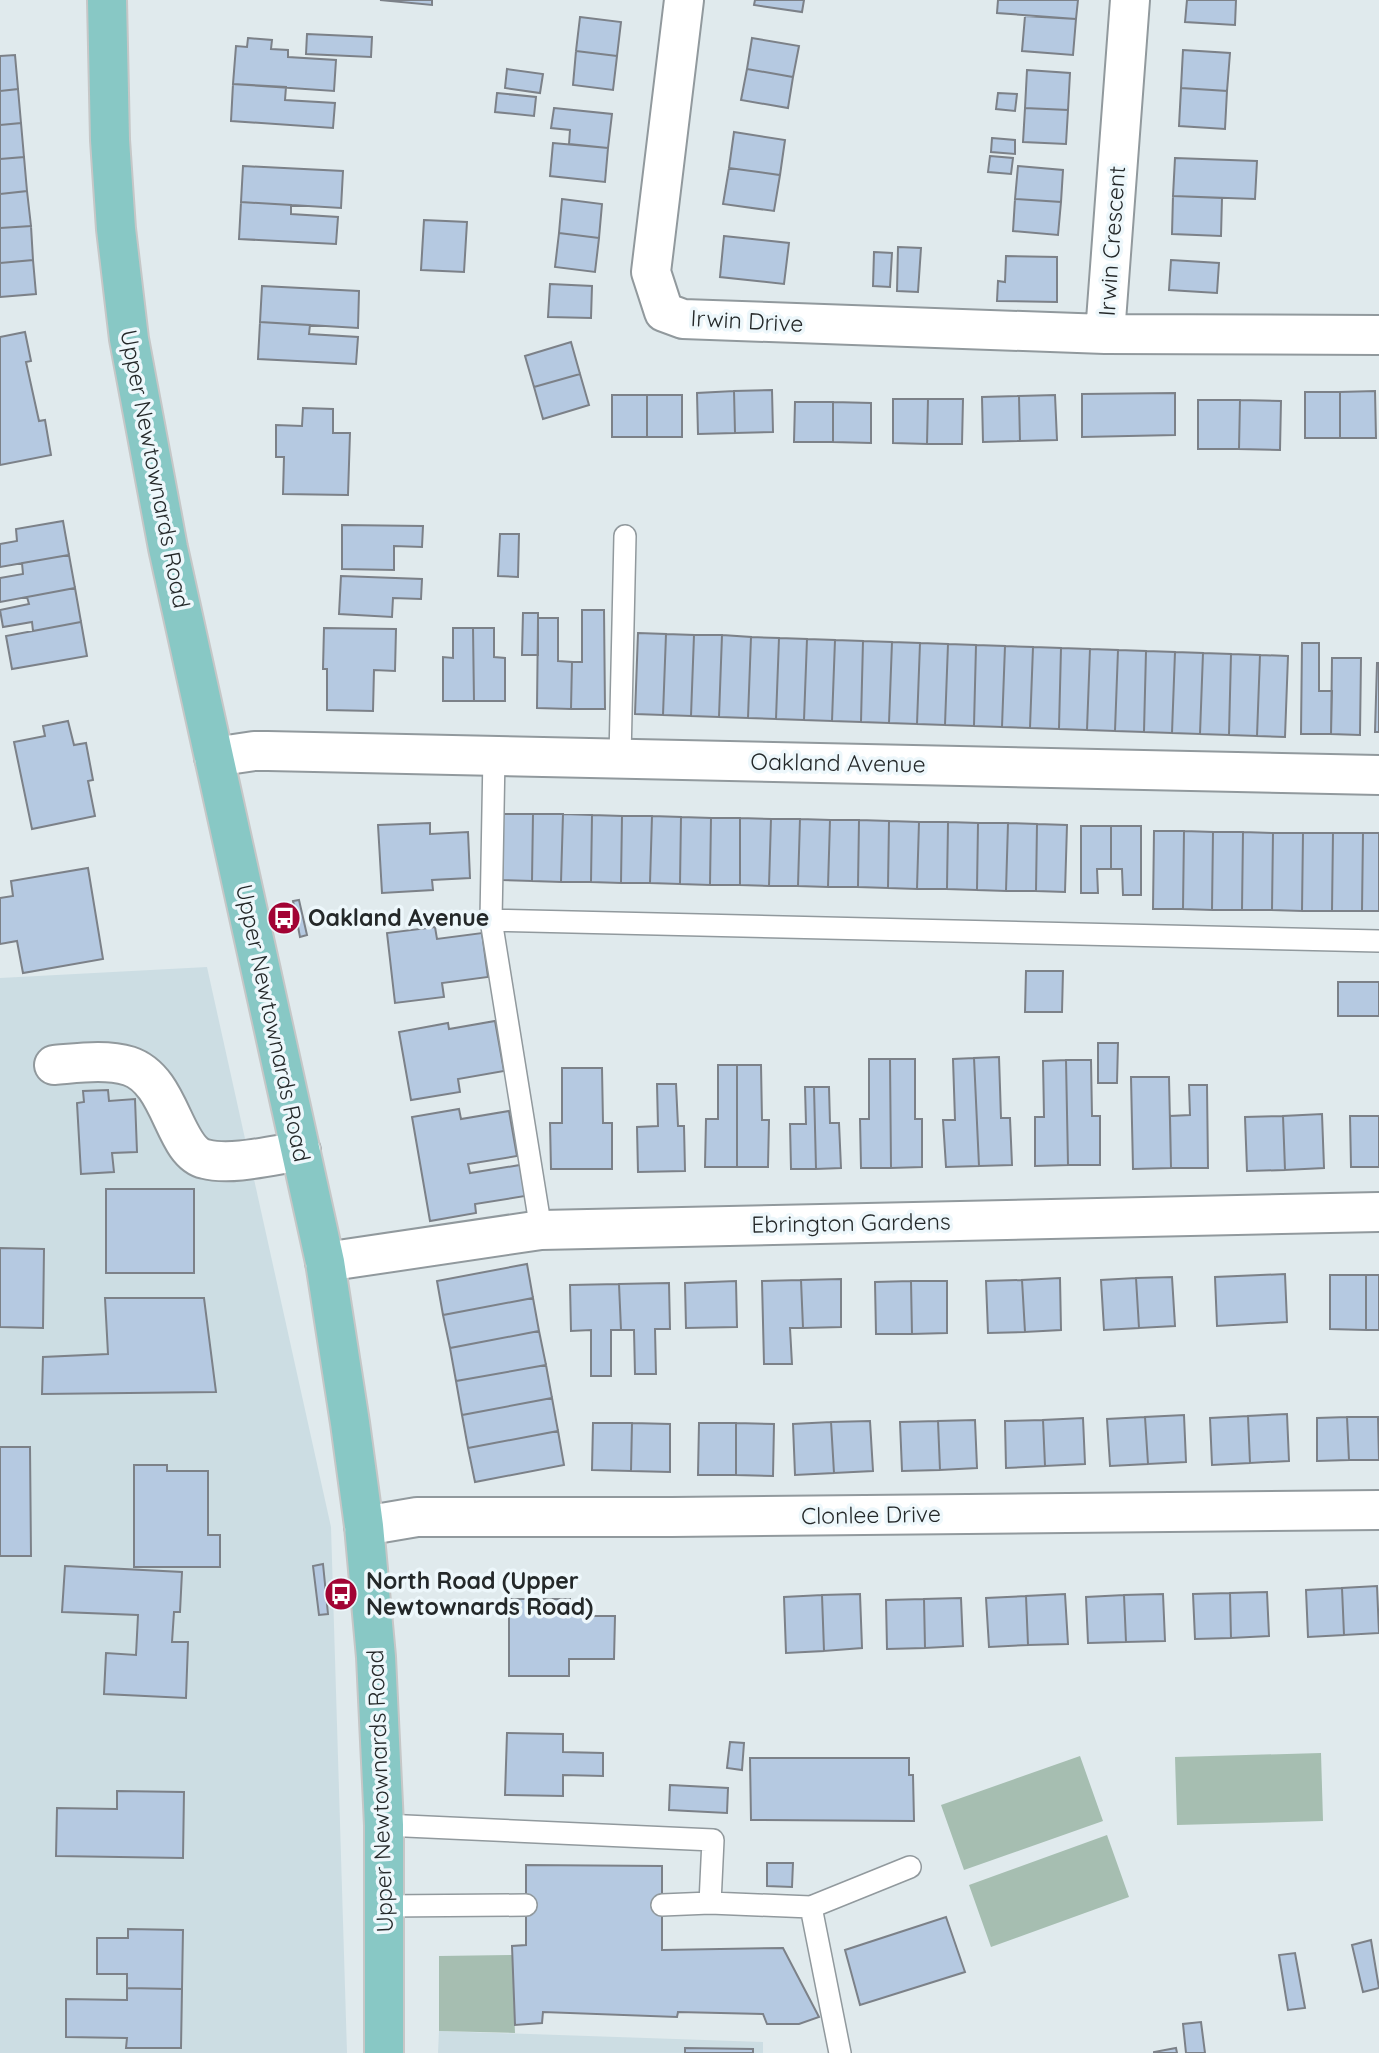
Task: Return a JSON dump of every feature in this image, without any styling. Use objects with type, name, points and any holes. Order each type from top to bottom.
[{"type":"main road","name":"Upper Newtownards Road","points":[[107,0],[110,140],[116,229],[129,339],[168,548],[325,1262],[364,1526],[376,1657],[384,1825],[384,2053]]},
{"type":"street","name":"Irwin Drive","points":[[684,0],[651,272],[664,312],[682,319],[1105,334]]},
{"type":"street","name":"Irwin Crescent","points":[[1130,0],[1105,334],[1379,335]]},
{"type":"street","name":"Oakland Avenue","points":[[214,757],[254,751],[1379,775]]},
{"type":"street","points":[[54,1065],[114,1063],[133,1067],[156,1084],[188,1149],[202,1159],[226,1161],[301,1151]]},
{"type":"street","name":"Ebrington Gardens","points":[[325,1262],[541,1230],[1379,1212]]},
{"type":"street","name":"Clonlee Drive","points":[[364,1526],[417,1517],[1379,1510]]},
{"type":"lane","points":[[620,757],[625,536]]},
{"type":"lane","points":[[494,755],[491,920],[541,1230]]},
{"type":"lane","points":[[491,920],[1379,942]]},
{"type":"lane","points":[[384,1825],[713,1840],[710,1903]]},
{"type":"lane","points":[[662,1905],[710,1903],[811,1907],[910,1867]]},
{"type":"lane","points":[[384,1906],[526,1905]]},
{"type":"lane","points":[[811,1907],[840,2053]]},
{"type":"shaded area","points":[[207,967],[331,1527],[347,2053],[0,2053],[0,978]]},
{"type":"shaded area","points":[[439,2031],[763,2042],[763,2053],[438,2053]]},
{"type":"green space","points":[[1321,1753],[1323,1821],[1177,1825],[1175,1757]]},
{"type":"green space","points":[[1080,1756],[1103,1821],[964,1870],[941,1805]]},
{"type":"green space","points":[[1107,1835],[1129,1897],[991,1947],[969,1885]]},
{"type":"green space","points":[[512,1955],[515,2033],[439,2031],[439,1956]]},
{"type":"building","points":[[380,0],[432,0],[432,5]]},
{"type":"building","points":[[755,0],[804,0],[802,12],[754,5]]},
{"type":"building","points":[[998,0],[1078,0],[1076,19],[997,13]]},
{"type":"building","points":[[1187,0],[1236,0],[1235,25],[1185,22]]},
{"type":"building","points":[[1025,16],[1076,19],[1073,55],[1022,51]]},
{"type":"building","points":[[580,17],[621,22],[617,56],[576,51]]},
{"type":"building","points":[[307,34],[372,37],[371,57],[306,54]]},
{"type":"building","points":[[248,38],[272,40],[271,49],[288,50],[288,57],[336,60],[334,91],[233,84],[236,46],[247,47]]},
{"type":"building","points":[[752,38],[799,46],[793,77],[747,69]]},
{"type":"building","points":[[1183,50],[1230,53],[1227,91],[1181,88]]},
{"type":"building","points":[[576,51],[617,56],[613,90],[573,85]]},
{"type":"building","points":[[15,55],[18,89],[0,91],[0,56]]},
{"type":"building","points":[[507,69],[543,74],[540,93],[505,88]]},
{"type":"building","points":[[747,69],[793,77],[788,108],[741,100]]},
{"type":"building","points":[[1027,70],[1070,73],[1068,110],[1025,108]]},
{"type":"building","points":[[233,84],[286,87],[285,100],[335,103],[333,128],[231,121]]},
{"type":"building","points":[[1181,88],[1227,91],[1225,129],[1179,126]]},
{"type":"building","points":[[18,89],[21,123],[0,125],[0,91]]},
{"type":"building","points":[[497,93],[536,97],[534,116],[495,112]]},
{"type":"building","points":[[998,93],[1017,94],[1015,111],[996,109]]},
{"type":"building","points":[[554,108],[612,114],[608,148],[569,144],[570,130],[551,128]]},
{"type":"building","points":[[1025,108],[1068,110],[1066,144],[1023,142]]},
{"type":"building","points":[[21,123],[24,157],[0,159],[0,125]]},
{"type":"building","points":[[734,132],[785,140],[780,175],[729,168]]},
{"type":"building","points":[[992,138],[1015,140],[1015,154],[991,152]]},
{"type":"building","points":[[553,143],[608,148],[605,182],[550,176]]},
{"type":"building","points":[[990,156],[1013,158],[1011,174],[988,172]]},
{"type":"building","points":[[24,157],[27,191],[0,194],[0,159]]},
{"type":"building","points":[[1175,158],[1257,161],[1255,199],[1173,196]]},
{"type":"building","points":[[243,166],[343,171],[341,208],[241,202]]},
{"type":"building","points":[[1018,166],[1063,170],[1061,202],[1015,199]]},
{"type":"building","points":[[729,168],[780,175],[774,211],[723,204]]},
{"type":"building","points":[[27,191],[31,226],[0,228],[0,194]]},
{"type":"building","points":[[1173,196],[1222,198],[1221,236],[1172,234]]},
{"type":"building","points":[[562,199],[602,204],[599,238],[559,233]]},
{"type":"building","points":[[1015,199],[1061,202],[1058,235],[1013,231]]},
{"type":"building","points":[[241,202],[291,205],[291,214],[338,217],[336,244],[239,239]]},
{"type":"building","points":[[424,220],[467,222],[464,272],[421,270]]},
{"type":"building","points":[[31,226],[33,260],[0,263],[0,228]]},
{"type":"building","points":[[559,233],[599,238],[595,272],[555,267]]},
{"type":"building","points":[[724,236],[789,243],[784,284],[720,277]]},
{"type":"building","points":[[898,247],[921,248],[918,292],[897,291]]},
{"type":"building","points":[[874,252],[892,253],[890,287],[873,286]]},
{"type":"building","points":[[1006,256],[1057,257],[1057,302],[997,301],[998,281],[1005,282]]},
{"type":"building","points":[[33,260],[36,294],[0,297],[0,263]]},
{"type":"building","points":[[1171,260],[1219,263],[1217,293],[1169,290]]},
{"type":"building","points":[[550,284],[592,286],[591,318],[548,317]]},
{"type":"building","points":[[262,286],[359,291],[358,328],[260,322]]},
{"type":"building","points":[[260,322],[310,325],[309,334],[358,337],[356,364],[258,359]]},
{"type":"building","points":[[25,332],[31,361],[26,362],[39,421],[45,420],[51,455],[0,465],[0,337]]},
{"type":"building","points":[[571,342],[580,374],[534,387],[525,356]]},
{"type":"building","points":[[580,374],[589,405],[543,419],[534,387]]},
{"type":"building","points":[[772,390],[773,432],[735,433],[734,391]]},
{"type":"building","points":[[734,391],[735,433],[698,434],[697,393]]},
{"type":"building","points":[[1375,391],[1376,438],[1340,438],[1340,392]]},
{"type":"building","points":[[1305,392],[1340,392],[1340,438],[1305,438]]},
{"type":"building","points":[[1175,393],[1175,435],[1082,437],[1082,394]]},
{"type":"building","points":[[612,395],[647,395],[647,437],[612,437]]},
{"type":"building","points":[[647,395],[682,395],[682,437],[647,437]]},
{"type":"building","points":[[1055,395],[1057,440],[1020,441],[1019,396]]},
{"type":"building","points":[[1019,396],[1020,441],[983,442],[982,397]]},
{"type":"building","points":[[893,399],[928,399],[927,444],[893,443]]},
{"type":"building","points":[[928,399],[963,399],[962,444],[927,444]]},
{"type":"building","points":[[1198,400],[1240,400],[1239,449],[1198,449]]},
{"type":"building","points":[[1240,400],[1281,401],[1280,450],[1239,449]]},
{"type":"building","points":[[795,402],[833,402],[833,442],[794,442]]},
{"type":"building","points":[[833,402],[871,403],[871,443],[833,442]]},
{"type":"building","points":[[303,408],[333,409],[333,433],[350,433],[348,495],[283,494],[284,457],[276,457],[276,425],[302,426]]},
{"type":"building","points":[[63,521],[69,555],[0,567],[0,544],[17,541],[16,529]]},
{"type":"building","points":[[342,525],[423,526],[422,547],[394,546],[394,570],[342,569]]},
{"type":"building","points":[[500,534],[519,534],[518,577],[498,576]]},
{"type":"building","points":[[69,555],[75,588],[0,602],[0,578],[23,574],[22,563]]},
{"type":"building","points":[[341,576],[422,579],[421,599],[393,598],[392,617],[339,614]]},
{"type":"building","points":[[75,588],[81,622],[33,631],[32,622],[3,627],[0,610],[29,604],[27,597]]},
{"type":"building","points":[[582,610],[604,610],[605,709],[571,709],[572,662],[582,662]]},
{"type":"building","points":[[523,613],[538,613],[538,655],[522,655]]},
{"type":"building","points":[[538,618],[558,618],[558,661],[572,662],[571,709],[537,708]]},
{"type":"building","points":[[81,622],[87,656],[12,669],[6,636]]},
{"type":"building","points":[[324,628],[396,629],[395,671],[374,670],[373,711],[327,710],[327,669],[323,669]]},
{"type":"building","points":[[453,628],[473,628],[474,701],[443,701],[443,657],[453,658]]},
{"type":"building","points":[[473,628],[494,628],[494,657],[505,658],[505,701],[474,701]]},
{"type":"building","points":[[638,633],[666,634],[663,715],[635,714]]},
{"type":"building","points":[[666,634],[694,635],[691,716],[663,715]]},
{"type":"building","points":[[694,635],[722,635],[719,717],[691,716]]},
{"type":"building","points":[[722,635],[751,637],[748,718],[719,717]]},
{"type":"building","points":[[751,637],[779,638],[776,719],[748,718]]},
{"type":"building","points":[[779,638],[807,639],[804,720],[776,719]]},
{"type":"building","points":[[807,639],[835,640],[832,721],[804,720]]},
{"type":"building","points":[[835,640],[863,641],[861,722],[832,721]]},
{"type":"building","points":[[863,641],[892,642],[889,723],[861,722]]},
{"type":"building","points":[[892,642],[920,643],[917,724],[889,723]]},
{"type":"building","points":[[920,643],[948,644],[945,725],[917,724]]},
{"type":"building","points":[[1302,643],[1319,643],[1319,691],[1332,691],[1331,734],[1301,734]]},
{"type":"building","points":[[948,644],[976,645],[974,726],[945,725]]},
{"type":"building","points":[[976,645],[1005,646],[1002,727],[974,726]]},
{"type":"building","points":[[1005,646],[1033,647],[1030,728],[1002,727]]},
{"type":"building","points":[[1033,647],[1061,648],[1059,729],[1030,728]]},
{"type":"building","points":[[1061,648],[1090,649],[1087,730],[1059,729]]},
{"type":"building","points":[[1090,649],[1118,650],[1115,731],[1087,730]]},
{"type":"building","points":[[1118,650],[1146,651],[1144,732],[1115,731]]},
{"type":"building","points":[[1146,651],[1175,652],[1172,733],[1144,732]]},
{"type":"building","points":[[1175,652],[1203,653],[1200,734],[1172,733]]},
{"type":"building","points":[[1203,653],[1231,654],[1229,735],[1200,734]]},
{"type":"building","points":[[1231,654],[1260,655],[1257,736],[1229,735]]},
{"type":"building","points":[[1260,655],[1288,656],[1285,737],[1257,736]]},
{"type":"building","points":[[1332,658],[1361,658],[1360,735],[1331,734]]},
{"type":"building","points":[[1377,663],[1379,732],[1375,732]]},
{"type":"building","points":[[68,721],[74,745],[86,743],[93,780],[88,781],[95,816],[32,829],[14,742],[45,736],[43,726]]},
{"type":"building","points":[[503,814],[533,814],[532,881],[502,880]]},
{"type":"building","points":[[533,814],[563,814],[561,882],[532,881]]},
{"type":"building","points":[[563,814],[592,815],[591,882],[561,882]]},
{"type":"building","points":[[592,815],[622,816],[621,883],[591,882]]},
{"type":"building","points":[[622,816],[652,816],[650,883],[621,883]]},
{"type":"building","points":[[652,816],[681,817],[680,884],[650,883]]},
{"type":"building","points":[[681,817],[711,818],[710,885],[680,884]]},
{"type":"building","points":[[711,818],[740,818],[740,885],[710,885]]},
{"type":"building","points":[[740,818],[771,819],[769,886],[740,885]]},
{"type":"building","points":[[771,819],[800,819],[798,886],[769,886]]},
{"type":"building","points":[[800,819],[830,820],[828,887],[798,886]]},
{"type":"building","points":[[830,820],[859,820],[858,887],[828,887]]},
{"type":"building","points":[[859,820],[889,821],[888,888],[858,887]]},
{"type":"building","points":[[889,821],[919,822],[917,889],[888,888]]},
{"type":"building","points":[[919,822],[948,822],[947,889],[917,889]]},
{"type":"building","points":[[948,822],[978,823],[977,890],[947,889]]},
{"type":"building","points":[[430,823],[430,834],[468,832],[470,878],[432,880],[433,890],[382,893],[378,825]]},
{"type":"building","points":[[978,823],[1008,823],[1006,891],[977,890]]},
{"type":"building","points":[[1008,823],[1037,824],[1036,891],[1006,891]]},
{"type":"building","points":[[1037,824],[1067,825],[1065,892],[1036,891]]},
{"type":"building","points":[[1081,826],[1111,826],[1111,869],[1097,869],[1098,893],[1081,893]]},
{"type":"building","points":[[1111,826],[1141,826],[1141,895],[1123,895],[1122,869],[1111,869]]},
{"type":"building","points":[[1154,831],[1184,831],[1183,909],[1153,909]]},
{"type":"building","points":[[1184,831],[1213,832],[1212,910],[1183,909]]},
{"type":"building","points":[[1213,832],[1243,832],[1242,910],[1212,910]]},
{"type":"building","points":[[1243,832],[1273,833],[1272,910],[1242,910]]},
{"type":"building","points":[[1273,833],[1303,833],[1302,911],[1272,910]]},
{"type":"building","points":[[1303,833],[1333,833],[1332,911],[1302,911]]},
{"type":"building","points":[[1333,833],[1363,833],[1362,911],[1332,911]]},
{"type":"building","points":[[1363,833],[1379,833],[1379,911],[1362,911]]},
{"type":"building","points":[[88,868],[103,959],[23,973],[17,941],[0,944],[0,898],[13,896],[11,881]]},
{"type":"building","points":[[299,900],[307,935],[300,937],[293,901]]},
{"type":"building","points":[[435,927],[437,939],[482,933],[488,977],[442,983],[444,997],[395,1003],[387,933]]},
{"type":"building","points":[[1026,971],[1063,971],[1062,1012],[1025,1012]]},
{"type":"building","points":[[1338,982],[1379,982],[1379,1016],[1338,1016]]},
{"type":"building","points":[[495,1021],[504,1071],[458,1079],[460,1092],[411,1100],[399,1032],[448,1023],[449,1029]]},
{"type":"building","points":[[1098,1043],[1118,1043],[1117,1083],[1098,1083]]},
{"type":"building","points":[[999,1057],[1001,1118],[1010,1118],[1012,1165],[979,1166],[974,1058]]},
{"type":"building","points":[[974,1058],[979,1166],[946,1167],[943,1120],[955,1120],[953,1059]]},
{"type":"building","points":[[869,1059],[890,1059],[891,1168],[861,1168],[860,1119],[869,1119]]},
{"type":"building","points":[[890,1059],[915,1059],[915,1119],[922,1119],[922,1167],[891,1168]]},
{"type":"building","points":[[1066,1060],[1091,1060],[1092,1116],[1100,1116],[1100,1165],[1068,1165]]},
{"type":"building","points":[[1066,1060],[1068,1165],[1035,1166],[1035,1117],[1044,1117],[1043,1061]]},
{"type":"building","points":[[718,1065],[737,1065],[737,1167],[705,1167],[706,1119],[718,1119]]},
{"type":"building","points":[[737,1065],[761,1065],[762,1120],[769,1120],[768,1167],[737,1167]]},
{"type":"building","points":[[562,1068],[602,1068],[603,1123],[612,1123],[612,1169],[551,1169],[550,1123],[562,1123]]},
{"type":"building","points":[[1131,1077],[1169,1077],[1171,1168],[1133,1169]]},
{"type":"building","points":[[657,1084],[676,1084],[678,1126],[684,1126],[685,1171],[638,1172],[637,1127],[658,1126]]},
{"type":"building","points":[[1189,1085],[1207,1085],[1208,1168],[1171,1168],[1170,1116],[1190,1115]]},
{"type":"building","points":[[805,1087],[814,1087],[816,1169],[791,1169],[790,1124],[806,1124]]},
{"type":"building","points":[[814,1087],[829,1087],[830,1123],[839,1123],[841,1168],[816,1169]]},
{"type":"building","points":[[108,1090],[109,1101],[135,1099],[137,1152],[112,1153],[114,1172],[81,1174],[77,1103],[84,1102],[83,1091]]},
{"type":"building","points":[[459,1109],[461,1119],[509,1111],[517,1156],[468,1164],[470,1173],[520,1165],[525,1196],[475,1204],[476,1213],[430,1221],[412,1117]]},
{"type":"building","points":[[1322,1114],[1324,1168],[1285,1170],[1283,1116]]},
{"type":"building","points":[[1283,1116],[1285,1170],[1247,1171],[1245,1117]]},
{"type":"building","points":[[1350,1116],[1379,1116],[1379,1167],[1351,1167]]},
{"type":"building","points":[[106,1189],[194,1189],[194,1273],[106,1273]]},
{"type":"building","points":[[0,1248],[44,1249],[43,1328],[0,1327]]},
{"type":"building","points":[[527,1264],[533,1298],[443,1315],[437,1281]]},
{"type":"building","points":[[1285,1274],[1287,1322],[1217,1326],[1215,1277]]},
{"type":"building","points":[[1330,1275],[1366,1275],[1366,1330],[1330,1329]]},
{"type":"building","points":[[1366,1275],[1379,1275],[1379,1330],[1366,1330]]},
{"type":"building","points":[[1172,1277],[1175,1326],[1139,1328],[1136,1278]]},
{"type":"building","points":[[1060,1278],[1061,1330],[1025,1332],[1022,1280]]},
{"type":"building","points":[[1136,1278],[1139,1328],[1104,1330],[1101,1280]]},
{"type":"building","points":[[841,1279],[841,1327],[803,1328],[801,1280]]},
{"type":"building","points":[[801,1280],[803,1328],[790,1328],[792,1364],[764,1364],[762,1281]]},
{"type":"building","points":[[1022,1280],[1025,1332],[988,1333],[986,1281]]},
{"type":"building","points":[[736,1281],[737,1327],[686,1328],[685,1283]]},
{"type":"building","points":[[911,1281],[947,1281],[947,1333],[912,1334]]},
{"type":"building","points":[[911,1281],[912,1334],[876,1334],[875,1282]]},
{"type":"building","points":[[669,1283],[670,1329],[655,1329],[656,1374],[635,1374],[634,1330],[621,1330],[619,1284]]},
{"type":"building","points":[[619,1284],[621,1330],[611,1330],[611,1376],[591,1376],[591,1330],[571,1331],[570,1285]]},
{"type":"building","points":[[105,1298],[204,1298],[216,1392],[42,1394],[43,1357],[108,1354]]},
{"type":"building","points":[[533,1298],[539,1331],[450,1348],[443,1315]]},
{"type":"building","points":[[539,1331],[546,1365],[456,1381],[450,1348]]},
{"type":"building","points":[[546,1365],[552,1398],[462,1415],[456,1381]]},
{"type":"building","points":[[552,1398],[558,1431],[468,1448],[462,1415]]},
{"type":"building","points":[[1287,1414],[1289,1461],[1250,1463],[1248,1416]]},
{"type":"building","points":[[1184,1415],[1186,1462],[1148,1464],[1145,1417]]},
{"type":"building","points":[[1248,1416],[1250,1463],[1212,1465],[1210,1418]]},
{"type":"building","points":[[1145,1417],[1148,1464],[1110,1466],[1107,1419]]},
{"type":"building","points":[[1347,1417],[1378,1417],[1379,1460],[1349,1460]]},
{"type":"building","points":[[1347,1417],[1349,1460],[1317,1461],[1317,1418]]},
{"type":"building","points":[[1083,1418],[1085,1464],[1045,1466],[1043,1420]]},
{"type":"building","points":[[975,1420],[977,1468],[940,1470],[938,1421]]},
{"type":"building","points":[[1043,1420],[1045,1466],[1006,1468],[1005,1421]]},
{"type":"building","points":[[870,1421],[873,1471],[834,1473],[831,1422]]},
{"type":"building","points":[[938,1421],[940,1470],[902,1471],[900,1422]]},
{"type":"building","points":[[831,1422],[834,1473],[795,1475],[793,1424]]},
{"type":"building","points":[[593,1423],[632,1423],[631,1471],[592,1470]]},
{"type":"building","points":[[632,1423],[670,1424],[670,1472],[631,1471]]},
{"type":"building","points":[[699,1423],[736,1423],[736,1475],[698,1475]]},
{"type":"building","points":[[736,1423],[774,1424],[773,1476],[736,1475]]},
{"type":"building","points":[[558,1431],[564,1465],[475,1482],[468,1448]]},
{"type":"building","points":[[0,1447],[30,1447],[31,1556],[0,1556]]},
{"type":"building","points":[[134,1465],[167,1465],[167,1471],[208,1471],[208,1535],[220,1535],[220,1567],[134,1567]]},
{"type":"building","points":[[323,1564],[328,1614],[319,1615],[313,1566]]},
{"type":"building","points":[[65,1566],[182,1572],[180,1612],[174,1612],[172,1642],[188,1642],[186,1698],[104,1694],[106,1653],[136,1655],[138,1615],[62,1612]]},
{"type":"building","points":[[1377,1586],[1379,1633],[1344,1635],[1342,1588]]},
{"type":"building","points":[[1342,1588],[1344,1635],[1308,1637],[1306,1590]]},
{"type":"building","points":[[1267,1592],[1269,1636],[1231,1638],[1230,1593]]},
{"type":"building","points":[[1230,1593],[1231,1638],[1195,1639],[1193,1594]]},
{"type":"building","points":[[860,1594],[862,1648],[824,1651],[822,1595]]},
{"type":"building","points":[[1065,1594],[1068,1644],[1028,1645],[1026,1596]]},
{"type":"building","points":[[1163,1594],[1165,1641],[1126,1642],[1124,1595]]},
{"type":"building","points":[[822,1595],[824,1651],[786,1653],[784,1597]]},
{"type":"building","points":[[1124,1595],[1126,1642],[1088,1643],[1086,1597]]},
{"type":"building","points":[[1026,1596],[1028,1645],[989,1647],[986,1598]]},
{"type":"building","points":[[961,1598],[963,1646],[925,1648],[924,1599]]},
{"type":"building","points":[[509,1599],[570,1599],[570,1616],[615,1616],[614,1659],[569,1659],[569,1676],[509,1676]]},
{"type":"building","points":[[924,1599],[925,1648],[887,1649],[886,1600]]},
{"type":"building","points":[[507,1733],[563,1734],[563,1752],[603,1753],[603,1776],[563,1775],[563,1796],[505,1795]]},
{"type":"building","points":[[730,1742],[744,1743],[742,1770],[727,1768]]},
{"type":"building","points":[[750,1758],[909,1758],[909,1775],[913,1775],[914,1821],[751,1820]]},
{"type":"building","points":[[670,1785],[728,1788],[727,1813],[669,1810]]},
{"type":"building","points":[[117,1791],[184,1792],[183,1858],[56,1856],[57,1808],[117,1809]]},
{"type":"building","points":[[767,1863],[793,1863],[792,1887],[767,1886]]},
{"type":"building","points":[[526,1865],[662,1866],[662,1950],[783,1948],[819,2017],[799,2024],[767,2024],[763,2014],[678,2012],[677,2017],[543,2012],[542,2023],[515,2025],[512,1946],[526,1945]]},
{"type":"building","points":[[946,1917],[965,1972],[860,2005],[845,1950]]},
{"type":"building","points":[[128,1929],[183,1930],[182,1989],[127,1988],[127,1974],[97,1974],[97,1938],[128,1938]]},
{"type":"building","points":[[1371,1940],[1379,1988],[1363,1992],[1352,1945]]},
{"type":"building","points":[[1295,1953],[1305,2008],[1288,2010],[1279,1955]]},
{"type":"building","points":[[127,1988],[182,1989],[181,2048],[126,2048],[127,2038],[66,2037],[66,1999],[127,2000]]},
{"type":"building","points":[[1201,2022],[1205,2053],[1186,2053],[1183,2024]]},
{"type":"building","points":[[685,2048],[753,2049],[753,2053],[685,2053]]},
{"type":"building","points":[[1176,2048],[1177,2053],[1154,2053],[1154,2052]]},
{"type":"place","name":"Oakland Avenue","points":[[284,918]]},
{"type":"place","name":"North Road (Upper Newtownards Road)","points":[[341,1594]]}]
